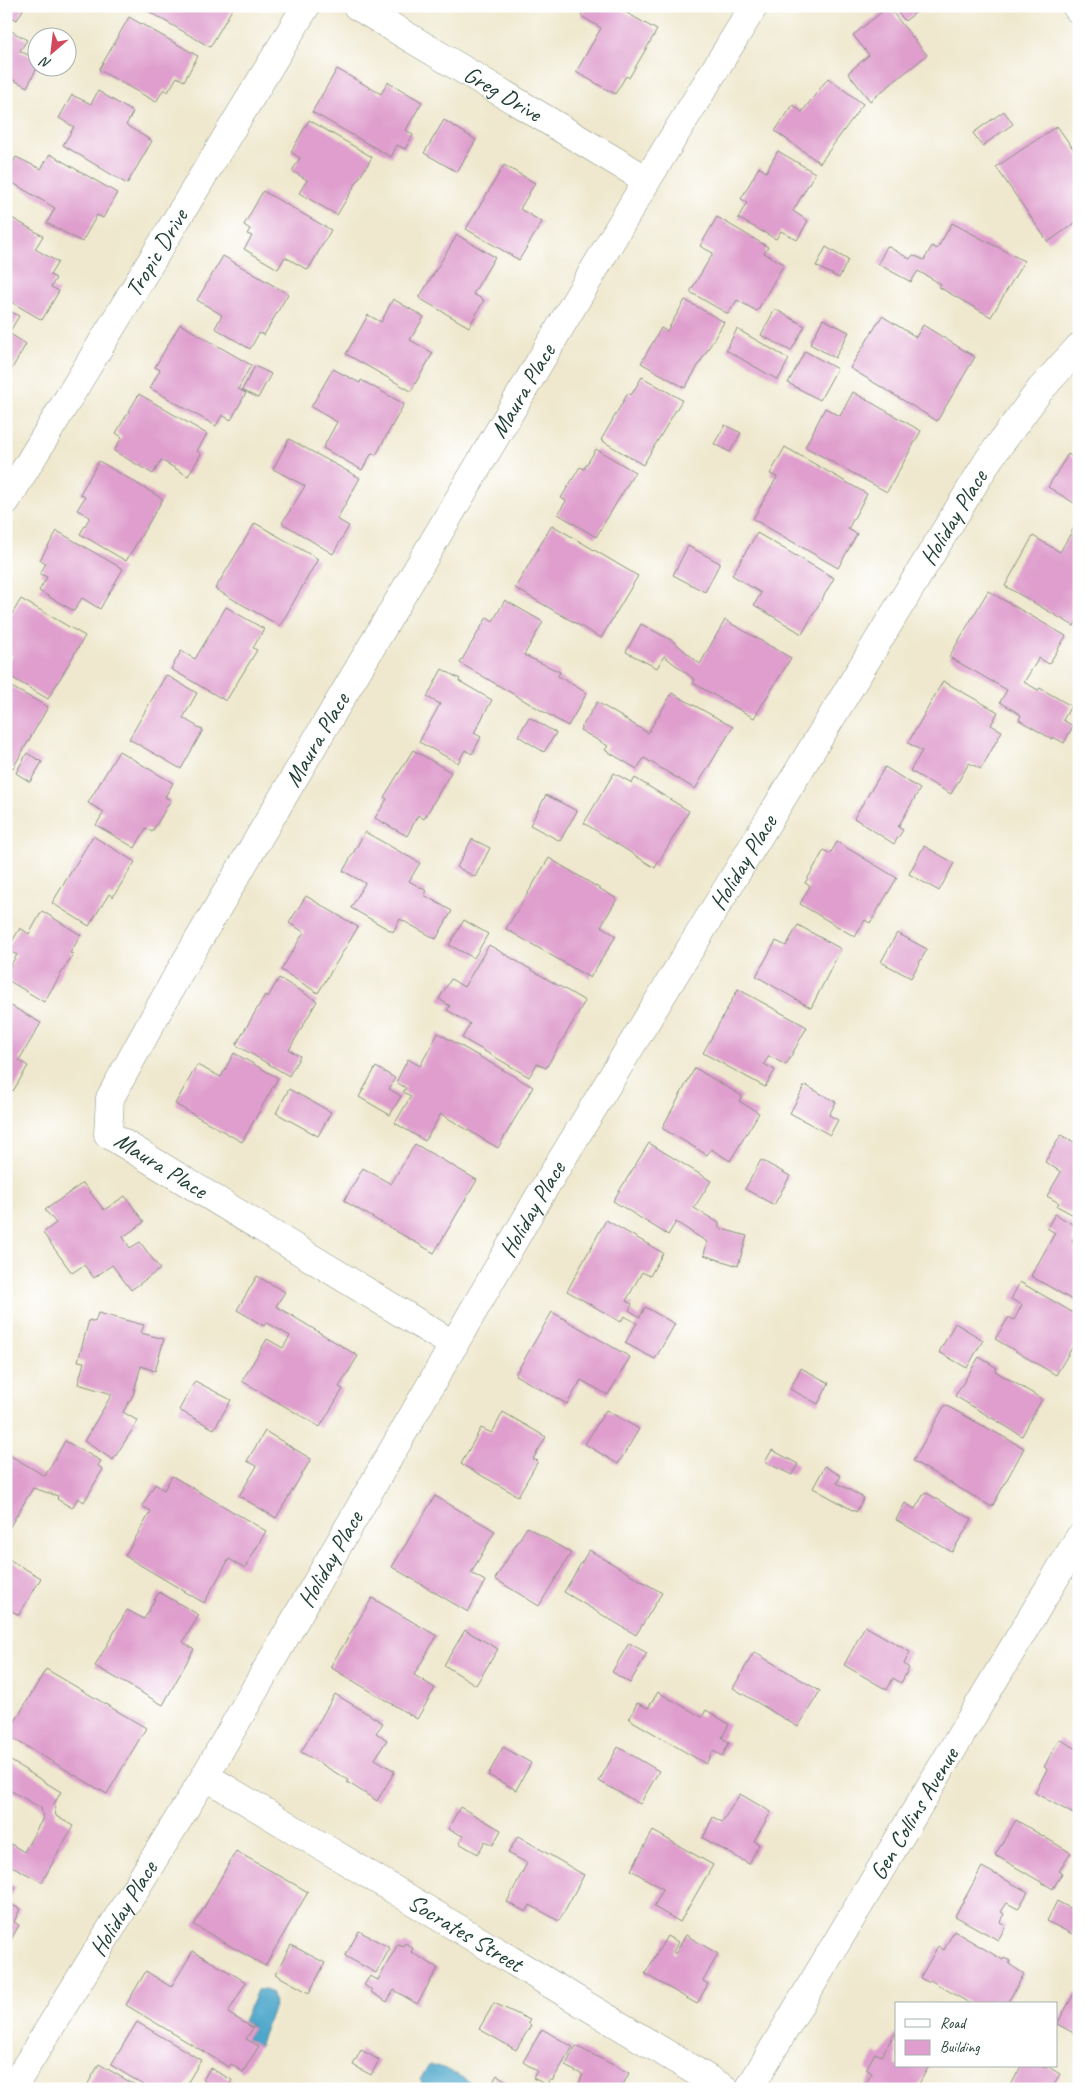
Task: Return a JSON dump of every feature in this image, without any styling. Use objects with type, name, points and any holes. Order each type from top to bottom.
[{"type":"street","name":"Tropic Drive","points":[[6,501],[306,6]]},
{"type":"street","name":"Greg Drive","points":[[357,6],[647,180]]},
{"type":"street","name":"Maura Place","points":[[454,1345],[108,1134],[110,1098],[176,978],[647,180],[754,6]]},
{"type":"street","name":"Holiday Place","points":[[12,2089],[206,1776],[540,1195],[989,459],[1040,390],[1079,347]]},
{"type":"street","name":"Gen Collins Avenue","points":[[749,2089],[1079,1538]]},
{"type":"street","name":"Socrates Street","points":[[206,1776],[725,2089]]},
{"type":"water","points":[[265,1989],[271,1993],[275,2003],[259,2046],[246,2039],[253,2028],[243,2021],[257,1990]]},
{"type":"water","points":[[429,2064],[458,2075],[474,2085],[474,2089],[426,2089],[420,2080]]},
{"type":"building","points":[[6,6],[25,6],[17,20],[6,14]]},
{"type":"building","points":[[139,6],[234,6],[210,47]]},
{"type":"building","points":[[586,6],[619,6],[618,8],[657,30],[629,78],[626,76],[615,94],[576,72],[601,28],[581,16]]},
{"type":"building","points":[[893,6],[924,6],[905,21]]},
{"type":"building","points":[[888,7],[927,55],[870,101],[848,73],[869,55],[853,35]]},
{"type":"building","points":[[129,17],[198,56],[184,81],[177,77],[168,92],[164,89],[156,102],[99,70]]},
{"type":"building","points":[[6,28],[27,40],[20,51],[28,55],[28,78],[32,78],[27,87],[6,76]]},
{"type":"building","points":[[337,69],[381,94],[388,82],[422,102],[406,130],[413,135],[405,149],[397,145],[391,157],[312,112]]},
{"type":"building","points":[[828,78],[863,104],[820,163],[775,131],[793,105],[802,112]]},
{"type":"building","points":[[98,91],[133,112],[126,125],[152,141],[127,184],[63,145],[74,127],[59,118],[72,95],[91,104]]},
{"type":"building","points":[[1004,111],[1013,124],[982,146],[973,133]]},
{"type":"building","points":[[309,120],[372,157],[337,215],[299,193],[307,180],[292,171],[300,158],[291,152]]},
{"type":"building","points":[[444,120],[476,140],[457,172],[424,153]]},
{"type":"building","points":[[1057,126],[1079,157],[1079,220],[1048,242],[996,167]]},
{"type":"building","points":[[778,151],[815,173],[793,211],[808,221],[797,240],[781,231],[776,239],[738,218],[747,202],[741,199],[759,167],[766,172]]},
{"type":"building","points":[[50,154],[117,193],[103,218],[97,215],[82,242],[47,223],[55,208],[6,179],[6,173],[16,157],[41,169]]},
{"type":"building","points":[[504,165],[535,183],[520,209],[542,222],[519,260],[466,229]]},
{"type":"building","points":[[263,191],[331,230],[308,270],[285,257],[278,269],[244,249],[252,236],[247,234],[250,229],[244,225]]},
{"type":"building","points":[[7,215],[43,236],[35,249],[58,262],[50,275],[56,278],[51,287],[59,291],[42,320],[6,299]]},
{"type":"building","points":[[717,217],[768,247],[764,253],[784,264],[757,311],[737,300],[728,314],[690,292],[713,253],[700,246]]},
{"type":"building","points":[[952,223],[1024,261],[991,317],[939,287],[941,284],[918,271],[911,282],[878,264],[887,246],[910,259],[913,255],[924,260],[932,246],[937,249]]},
{"type":"building","points":[[457,235],[495,257],[473,294],[484,300],[469,327],[419,298]]},
{"type":"building","points":[[826,247],[848,260],[839,278],[816,266]]},
{"type":"building","points":[[223,256],[288,294],[264,335],[259,333],[250,349],[215,328],[222,315],[197,300]]},
{"type":"building","points":[[393,299],[424,317],[410,340],[433,353],[411,391],[346,354],[368,315],[381,322]]},
{"type":"building","points":[[685,300],[724,322],[685,388],[641,363],[661,328],[667,331]]},
{"type":"building","points":[[6,309],[19,316],[9,333],[26,344],[6,379]]},
{"type":"building","points":[[775,309],[805,326],[791,351],[761,335]]},
{"type":"building","points":[[882,316],[916,337],[923,325],[975,357],[937,421],[850,368]]},
{"type":"building","points":[[823,319],[849,332],[835,358],[810,344]]},
{"type":"building","points":[[180,324],[251,365],[238,389],[246,393],[231,420],[222,415],[216,426],[150,388],[160,370],[155,367]]},
{"type":"building","points":[[737,329],[789,359],[778,380],[726,350]]},
{"type":"building","points":[[805,351],[837,369],[820,400],[788,383]]},
{"type":"building","points":[[255,366],[271,374],[258,398],[242,390]]},
{"type":"building","points":[[333,369],[360,383],[361,380],[404,404],[376,455],[372,453],[362,470],[323,448],[337,422],[311,407]]},
{"type":"building","points":[[642,377],[682,400],[643,465],[601,440],[628,393],[631,395]]},
{"type":"building","points":[[853,392],[921,431],[887,492],[805,447],[825,408],[840,416]]},
{"type":"building","points":[[139,394],[207,434],[197,451],[201,454],[188,476],[161,460],[153,474],[114,451],[122,437],[116,433]]},
{"type":"building","points":[[725,425],[741,433],[730,452],[714,444]]},
{"type":"building","points":[[289,439],[360,478],[337,519],[349,526],[333,554],[282,523],[305,486],[273,469]]},
{"type":"building","points":[[785,447],[867,494],[848,529],[857,534],[838,568],[753,519],[777,477],[770,474]]},
{"type":"building","points":[[596,449],[635,472],[596,537],[558,514],[566,501],[561,498],[580,467],[584,469]]},
{"type":"building","points":[[1068,454],[1079,461],[1079,506],[1048,487]]},
{"type":"building","points":[[99,461],[163,499],[126,561],[80,534],[90,517],[77,510],[85,497],[80,494]]},
{"type":"building","points":[[255,523],[318,559],[280,626],[215,589]]},
{"type":"building","points":[[552,525],[638,576],[601,638],[515,588]]},
{"type":"building","points":[[1075,526],[1079,528],[1079,618],[1074,626],[1005,586],[1033,536],[1060,552]]},
{"type":"building","points":[[57,531],[123,569],[100,609],[82,598],[74,611],[39,591],[47,577],[40,574],[46,563],[40,560]]},
{"type":"building","points":[[757,533],[834,578],[802,634],[754,605],[761,593],[732,575]]},
{"type":"building","points":[[688,546],[720,563],[705,592],[673,575]]},
{"type":"building","points":[[988,591],[1066,636],[1049,664],[1039,658],[1024,682],[1038,690],[1040,688],[1071,706],[1063,720],[1073,726],[1064,743],[1053,737],[1052,739],[1019,720],[1021,715],[1000,702],[1007,690],[949,657]]},
{"type":"building","points":[[21,599],[85,636],[48,699],[6,674],[6,667],[13,655],[6,652],[6,624]]},
{"type":"building","points":[[505,600],[543,622],[524,655],[560,672],[558,676],[587,693],[568,726],[460,663],[487,617],[493,621]]},
{"type":"building","points":[[226,607],[264,629],[253,648],[257,650],[226,701],[171,669],[181,651],[195,659]]},
{"type":"building","points":[[725,620],[791,658],[754,718],[693,683],[695,680],[664,656],[657,668],[626,652],[641,624],[673,641],[700,664]]},
{"type":"building","points":[[442,669],[492,700],[474,733],[481,737],[472,754],[465,750],[458,763],[419,742],[440,704],[427,697]]},
{"type":"building","points":[[166,675],[197,693],[183,718],[203,730],[181,769],[129,739]]},
{"type":"building","points":[[943,681],[998,712],[991,725],[1002,731],[981,769],[969,763],[951,794],[910,771],[922,751],[908,743]]},
{"type":"building","points":[[6,684],[48,707],[13,768],[6,764]]},
{"type":"building","points":[[672,693],[733,727],[695,789],[644,758],[637,769],[605,750],[608,746],[580,730],[597,702],[648,733]]},
{"type":"building","points":[[529,717],[556,733],[544,752],[518,736]]},
{"type":"building","points":[[413,750],[451,772],[424,819],[418,815],[407,836],[375,818],[387,799],[384,797]]},
{"type":"building","points":[[119,751],[173,783],[165,797],[171,800],[152,832],[146,828],[135,848],[96,825],[104,812],[88,803]]},
{"type":"building","points":[[27,753],[42,762],[30,782],[16,773]]},
{"type":"building","points":[[885,767],[920,789],[898,827],[903,830],[894,844],[854,818]]},
{"type":"building","points":[[614,773],[632,783],[635,778],[689,811],[655,868],[584,823]]},
{"type":"building","points":[[546,795],[577,811],[560,841],[530,825]]},
{"type":"building","points":[[365,832],[420,863],[409,881],[427,891],[424,895],[452,911],[436,939],[400,919],[393,932],[351,908],[365,883],[343,871]]},
{"type":"building","points":[[93,836],[135,862],[113,897],[109,894],[89,926],[52,903]]},
{"type":"building","points":[[472,839],[490,848],[475,877],[457,867]]},
{"type":"building","points":[[837,842],[897,878],[870,923],[865,920],[855,937],[800,904],[810,886],[805,883],[824,850],[830,854]]},
{"type":"building","points":[[924,846],[954,863],[939,891],[909,874]]},
{"type":"building","points":[[549,858],[617,899],[601,926],[616,936],[590,978],[506,929]]},
{"type":"building","points":[[306,896],[358,927],[318,993],[281,970],[304,932],[289,923]]},
{"type":"building","points":[[42,911],[81,935],[70,953],[73,954],[44,1002],[6,979],[6,972],[17,955],[7,950],[20,928],[29,934]]},
{"type":"building","points":[[464,920],[488,934],[474,958],[449,945]]},
{"type":"building","points":[[798,925],[841,949],[811,1008],[756,976],[776,941],[786,946]]},
{"type":"building","points":[[897,933],[927,949],[911,978],[881,962]]},
{"type":"building","points":[[489,945],[585,1001],[546,1068],[537,1064],[529,1077],[462,1038],[470,1024],[447,1010],[450,1006],[439,999],[451,979],[464,987]]},
{"type":"building","points":[[279,978],[317,1001],[289,1050],[300,1056],[289,1076],[236,1045],[265,995],[268,997]]},
{"type":"building","points":[[738,989],[807,1027],[786,1065],[769,1056],[764,1064],[775,1070],[765,1087],[703,1053]]},
{"type":"building","points":[[6,1003],[41,1023],[19,1060],[28,1066],[13,1091],[6,1087]]},
{"type":"building","points":[[438,1033],[533,1087],[498,1148],[441,1114],[425,1141],[395,1123],[411,1096],[403,1092],[406,1088],[396,1082],[408,1059],[420,1066]]},
{"type":"building","points":[[234,1053],[278,1078],[242,1142],[175,1104],[197,1065],[221,1077]]},
{"type":"building","points":[[376,1067],[395,1078],[389,1089],[401,1096],[390,1115],[359,1097]]},
{"type":"building","points":[[695,1068],[742,1096],[739,1101],[759,1113],[730,1161],[711,1149],[707,1155],[662,1128]]},
{"type":"building","points":[[805,1085],[836,1102],[829,1115],[838,1120],[830,1135],[790,1113]]},
{"type":"building","points":[[289,1089],[331,1112],[318,1136],[276,1113]]},
{"type":"building","points":[[1061,1135],[1079,1145],[1079,1218],[1057,1206],[1059,1203],[1047,1196],[1061,1172],[1045,1162]]},
{"type":"building","points":[[649,1143],[711,1181],[694,1208],[719,1223],[719,1228],[747,1236],[738,1266],[704,1255],[707,1242],[676,1222],[668,1235],[613,1201]]},
{"type":"building","points":[[415,1144],[477,1180],[434,1253],[344,1201],[363,1168],[391,1184]]},
{"type":"building","points":[[761,1160],[790,1176],[774,1205],[745,1189]]},
{"type":"building","points":[[83,1183],[104,1210],[125,1196],[144,1222],[123,1237],[130,1248],[140,1242],[160,1269],[131,1290],[112,1265],[94,1278],[84,1265],[72,1273],[43,1233],[56,1223],[45,1210]]},
{"type":"building","points":[[1055,1214],[1079,1228],[1072,1241],[1079,1245],[1079,1304],[1031,1276],[1055,1233],[1047,1228]]},
{"type":"building","points":[[606,1220],[663,1253],[650,1276],[642,1272],[626,1301],[632,1304],[629,1310],[640,1317],[645,1307],[675,1324],[655,1359],[625,1343],[637,1323],[624,1316],[621,1322],[567,1291]]},
{"type":"building","points":[[257,1276],[285,1292],[276,1306],[358,1356],[339,1387],[343,1389],[320,1427],[242,1381],[267,1339],[283,1348],[290,1336],[266,1322],[264,1326],[237,1310]]},
{"type":"building","points":[[1020,1282],[1079,1316],[1079,1336],[1056,1375],[995,1339],[1009,1317],[1014,1320],[1022,1305],[1011,1299]]},
{"type":"building","points":[[552,1312],[630,1357],[608,1395],[581,1380],[567,1404],[515,1375]]},
{"type":"building","points":[[98,1313],[144,1325],[141,1333],[164,1339],[155,1371],[141,1366],[133,1395],[123,1412],[138,1421],[113,1460],[84,1441],[112,1394],[78,1384],[84,1362],[78,1361],[89,1320],[95,1322]]},
{"type":"building","points":[[955,1323],[983,1340],[967,1368],[939,1352]]},
{"type":"building","points":[[979,1357],[997,1368],[995,1371],[1042,1399],[1022,1436],[955,1396]]},
{"type":"building","points":[[801,1368],[829,1383],[818,1404],[790,1389]]},
{"type":"building","points":[[195,1381],[231,1400],[214,1429],[179,1410]]},
{"type":"building","points":[[945,1405],[1024,1448],[992,1507],[913,1461]]},
{"type":"building","points":[[606,1410],[639,1429],[618,1464],[585,1444]]},
{"type":"building","points":[[503,1412],[546,1437],[533,1459],[538,1461],[518,1496],[461,1464],[481,1428],[492,1433]]},
{"type":"building","points":[[265,1431],[311,1459],[276,1518],[239,1496],[257,1466],[247,1461]]},
{"type":"building","points":[[65,1441],[101,1461],[98,1466],[103,1469],[84,1502],[78,1498],[72,1508],[57,1499],[58,1496],[33,1488],[6,1533],[6,1453],[45,1476]]},
{"type":"building","points":[[772,1450],[798,1464],[792,1475],[765,1462]]},
{"type":"building","points":[[825,1466],[841,1476],[837,1483],[864,1498],[856,1512],[813,1488]]},
{"type":"building","points":[[172,1476],[266,1531],[245,1568],[229,1559],[204,1603],[125,1556],[151,1511],[142,1506],[155,1484],[164,1490]]},
{"type":"building","points":[[925,1492],[972,1519],[952,1552],[896,1520],[905,1503],[915,1509]]},
{"type":"building","points":[[435,1496],[495,1531],[471,1573],[485,1581],[468,1612],[392,1567]]},
{"type":"building","points":[[527,1527],[571,1553],[539,1606],[495,1579]]},
{"type":"building","points":[[589,1550],[662,1593],[636,1635],[564,1592]]},
{"type":"building","points":[[10,1560],[41,1578],[19,1615],[6,1608],[6,1567]]},
{"type":"building","points":[[159,1592],[199,1615],[183,1642],[194,1649],[163,1705],[95,1666],[127,1610],[144,1619]]},
{"type":"building","points":[[372,1598],[437,1636],[414,1675],[435,1688],[417,1719],[330,1667]]},
{"type":"building","points":[[865,1626],[910,1652],[904,1664],[909,1668],[901,1683],[893,1678],[887,1690],[844,1665]]},
{"type":"building","points":[[465,1630],[498,1649],[476,1685],[444,1665]]},
{"type":"building","points":[[629,1643],[647,1653],[630,1683],[612,1672]]},
{"type":"building","points":[[754,1652],[820,1691],[798,1727],[733,1688]]},
{"type":"building","points":[[46,1669],[146,1728],[107,1794],[7,1735]]},
{"type":"building","points":[[658,1692],[702,1717],[706,1710],[729,1724],[722,1738],[729,1743],[722,1756],[713,1751],[706,1764],[629,1719],[637,1703],[648,1708]]},
{"type":"building","points":[[335,1694],[383,1723],[376,1733],[387,1740],[375,1759],[395,1771],[377,1801],[347,1782],[348,1780],[301,1752]]},
{"type":"building","points":[[1059,1739],[1079,1750],[1079,1817],[1035,1793],[1047,1769],[1044,1767]]},
{"type":"building","points":[[503,1747],[531,1763],[516,1790],[488,1775]]},
{"type":"building","points":[[618,1747],[659,1771],[640,1804],[599,1781]]},
{"type":"building","points":[[6,1758],[61,1792],[54,1804],[56,1816],[73,1826],[42,1882],[6,1863],[6,1854],[11,1844],[24,1852],[43,1818],[41,1808],[6,1788]]},
{"type":"building","points":[[740,1794],[771,1812],[754,1841],[759,1844],[749,1864],[703,1838],[713,1817],[722,1822]]},
{"type":"building","points":[[460,1807],[501,1830],[493,1845],[485,1841],[478,1854],[459,1843],[463,1836],[448,1829]]},
{"type":"building","points":[[1016,1820],[1071,1853],[1059,1871],[1062,1873],[1053,1889],[995,1855]]},
{"type":"building","points":[[653,1831],[713,1865],[680,1922],[654,1907],[663,1889],[631,1870]]},
{"type":"building","points":[[518,1836],[584,1875],[559,1921],[530,1905],[526,1912],[507,1902],[527,1863],[508,1853]]},
{"type":"building","points":[[236,1851],[308,1892],[265,1966],[194,1925]]},
{"type":"building","points":[[982,1867],[1028,1892],[1018,1909],[1007,1903],[1001,1912],[1004,1914],[1000,1922],[1006,1926],[998,1940],[955,1916]]},
{"type":"building","points":[[6,1882],[16,1887],[8,1903],[20,1909],[14,1922],[19,1925],[6,1949]]},
{"type":"building","points":[[1057,1901],[1079,1913],[1079,1923],[1072,1934],[1047,1921]]},
{"type":"building","points":[[359,1931],[390,1948],[376,1973],[345,1956]]},
{"type":"building","points":[[954,1931],[1003,1960],[1004,1958],[1010,1961],[1009,1964],[1024,1974],[1008,2002],[968,2002],[930,1980],[928,1982],[920,1978],[938,1946],[944,1950]]},
{"type":"building","points":[[686,1935],[718,1954],[703,1981],[708,1984],[697,2004],[645,1974],[667,1936],[678,1942],[673,1952],[675,1954]]},
{"type":"building","points":[[405,1943],[413,1948],[411,1952],[438,1968],[417,2004],[394,1990],[387,2002],[364,1985],[370,1976],[378,1980],[398,1944],[403,1946]]},
{"type":"building","points":[[291,1945],[325,1963],[309,1993],[275,1974]]},
{"type":"building","points":[[193,1951],[246,1982],[228,2013],[253,2028],[246,2039],[259,2046],[243,2072],[231,2064],[229,2067],[126,2005],[146,1971],[171,1987]]},
{"type":"building","points":[[1075,1992],[1079,1994],[1079,2036],[1058,2025]]},
{"type":"building","points":[[494,2003],[530,2020],[528,2023],[531,2025],[516,2050],[479,2029]]},
{"type":"building","points":[[137,2022],[201,2060],[184,2089],[150,2089],[111,2065]]},
{"type":"building","points":[[542,2029],[573,2047],[552,2081],[550,2079],[547,2085],[533,2078],[537,2071],[523,2062]]},
{"type":"building","points":[[895,2034],[895,2068],[928,2068],[916,2089],[862,2089],[872,2073],[866,2069],[875,2053],[881,2056]]},
{"type":"building","points":[[576,2046],[629,2073],[621,2089],[576,2089],[583,2075],[565,2066]]},
{"type":"building","points":[[361,2050],[379,2060],[371,2075],[353,2065]]},
{"type":"building","points":[[99,2064],[142,2089],[85,2089]]},
{"type":"building","points":[[210,2068],[232,2080],[227,2089],[220,2089],[203,2080]]},
{"type":"building","points":[[1020,2068],[1050,2068],[1060,2074],[1052,2089],[1009,2089]]},
{"type":"building","points":[[497,2075],[520,2089],[489,2089]]}]
